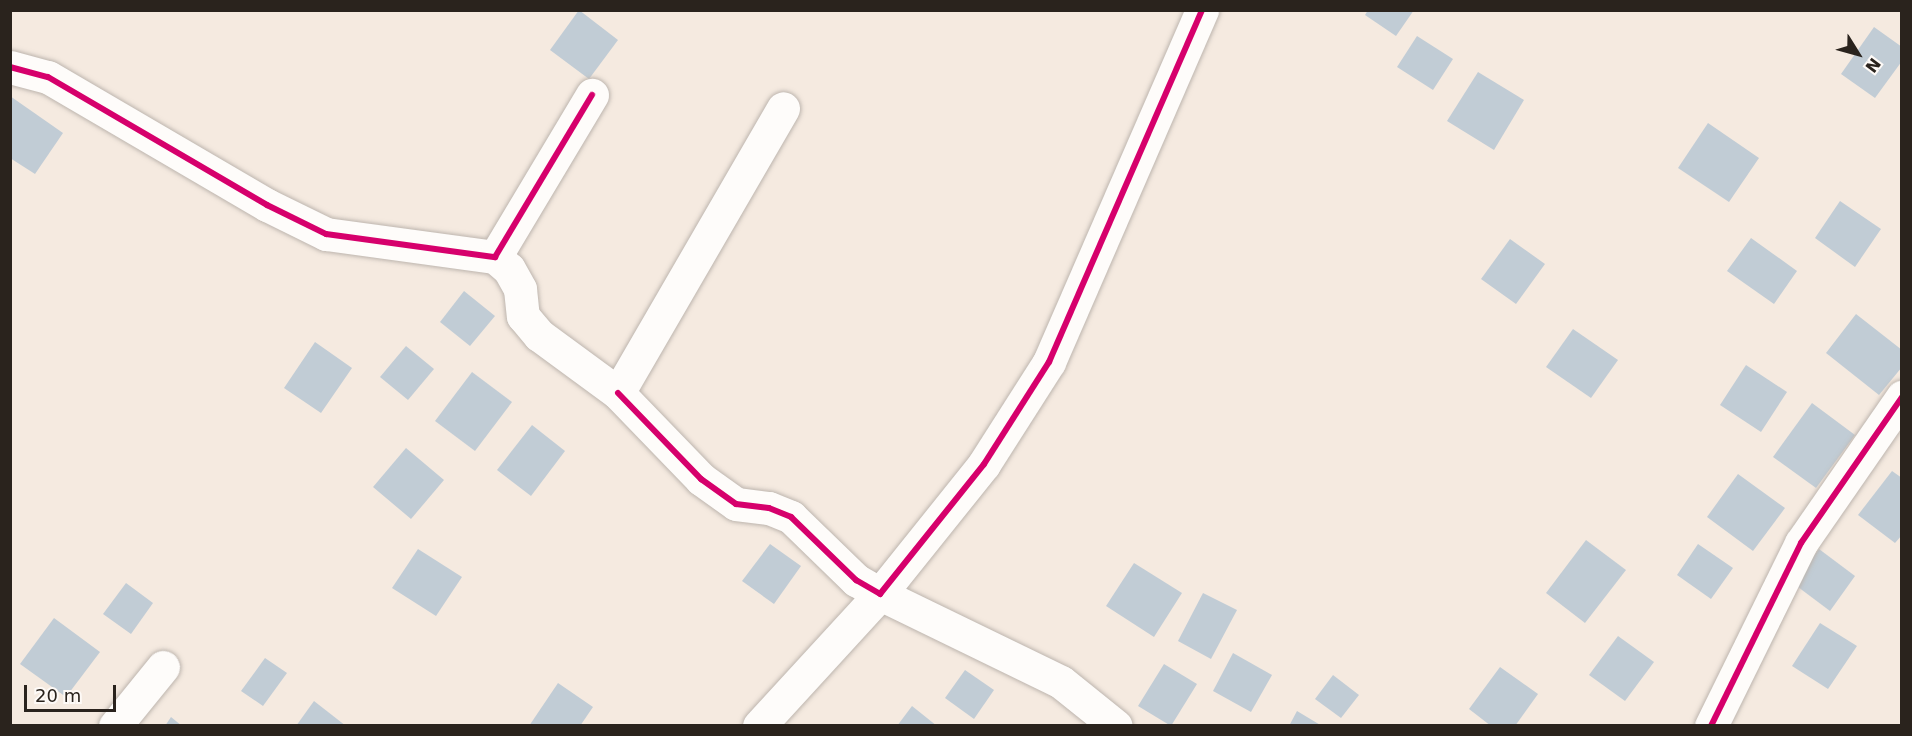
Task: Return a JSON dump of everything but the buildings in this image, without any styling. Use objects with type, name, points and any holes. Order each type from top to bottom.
[{"type":"street","points":[[759,726],[880,594],[984,464],[1049,362],[1202,10]]},
{"type":"street","points":[[10,67],[48,78],[267,205],[326,234],[495,257],[509,269],[520,289],[523,316],[539,335],[618,393],[701,478],[736,504],[769,508],[791,517],[856,580],[880,594],[1061,682],[1116,726]]},
{"type":"street","points":[[495,257],[592,95]]},
{"type":"street","points":[[618,393],[719,225],[783,108]]},
{"type":"street","points":[[1711,726],[1801,543],[1902,397]]},
{"type":"street","points":[[115,726],[163,667]]},
{"type":"cycle path","points":[[618,393],[701,479],[736,504],[769,508],[791,517],[856,580],[880,594],[984,464],[1049,362],[1202,10]]},
{"type":"cycle path","points":[[10,67],[48,77],[267,205],[326,234],[495,257],[592,95]]},
{"type":"cycle path","points":[[1711,726],[1801,543],[1902,397]]}]
